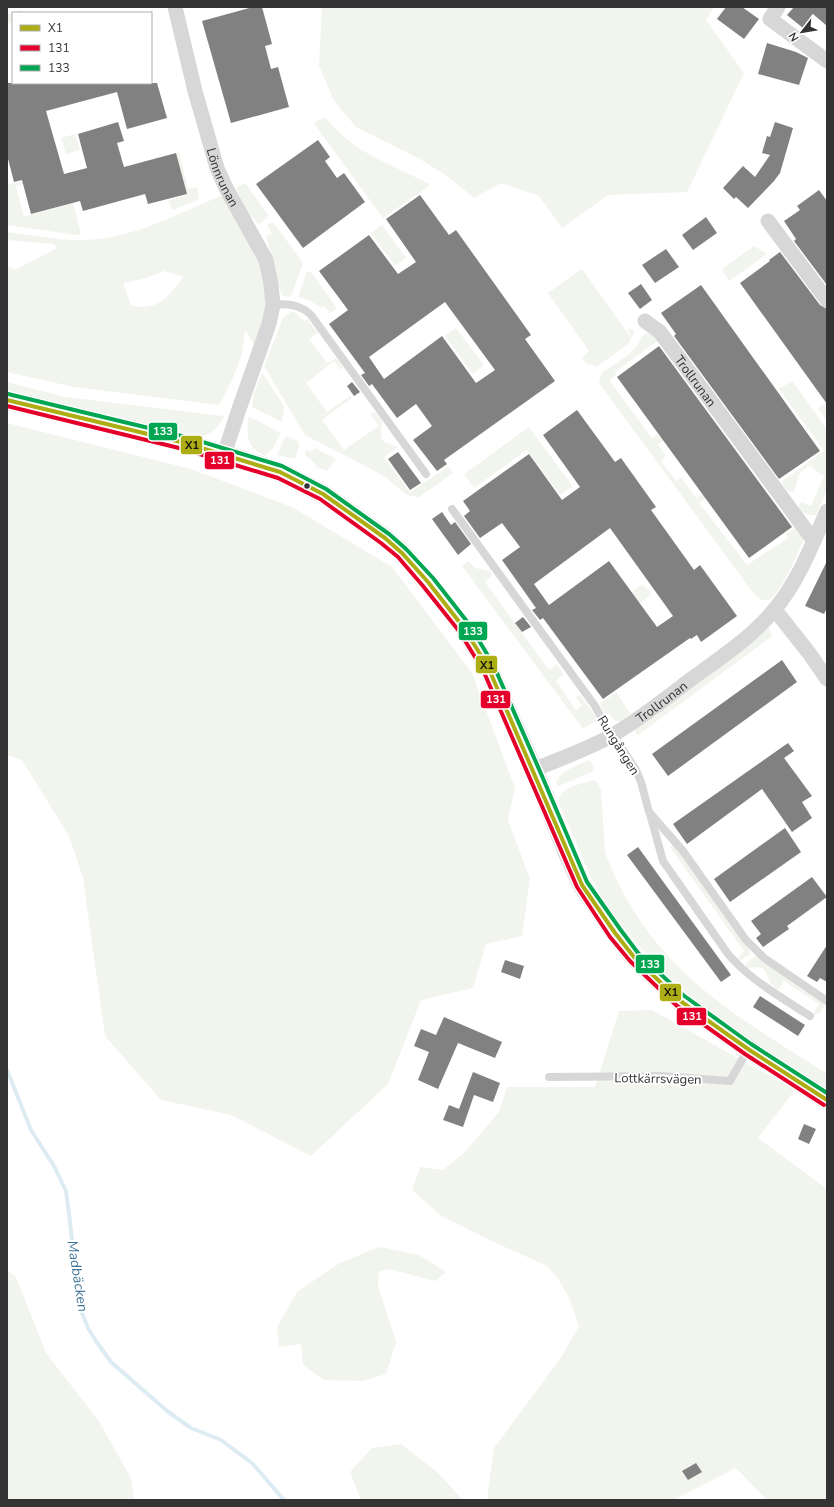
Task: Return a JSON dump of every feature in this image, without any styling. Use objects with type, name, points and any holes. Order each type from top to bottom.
[{"type":"street","name":"Lönnrunan","points":[[175,7],[217,168],[226,188],[266,260],[271,284],[273,305],[269,324],[224,455]]},
{"type":"street","points":[[778,7],[770,18],[827,61]]},
{"type":"street","points":[[768,221],[827,300]]},
{"type":"street","name":"Trollrunan","points":[[645,321],[660,332],[814,541]]},
{"type":"street","points":[[7,400],[185,443],[246,460],[288,475],[323,494],[385,538],[428,582],[464,628],[488,668],[582,885],[615,933],[634,957],[679,1000],[748,1049],[827,1100]]},
{"type":"street","name":"Trollrunan","points":[[533,770],[587,748],[611,736],[638,719],[753,633],[775,610],[787,591],[814,541],[827,511]]},
{"type":"street","points":[[775,610],[809,652],[827,679]]},
{"type":"lane","points":[[273,305],[285,304],[299,307],[305,309],[311,315],[426,474]]},
{"type":"lane","name":"Rungången","points":[[452,509],[595,706],[611,736],[636,770],[650,812],[683,851],[746,940],[758,953],[777,968],[827,1001]]},
{"type":"lane","points":[[650,812],[662,861],[728,954],[739,967],[756,981],[810,1016]]},
{"type":"lane","name":"Lottkärrsvägen","points":[[549,1077],[661,1076],[730,1081],[748,1049]]},
{"type":"shaded area","points":[[322,7],[714,7],[706,20],[744,73],[687,192],[608,195],[562,228],[539,196],[501,183],[474,198],[447,176],[418,158],[356,127],[334,101],[319,66]]},
{"type":"shaded area","points":[[12,13],[12,22],[7,24],[7,14]]},
{"type":"shaded area","points":[[324,118],[327,119],[338,131],[361,150],[429,184],[429,186],[383,218],[315,125],[315,122]]},
{"type":"shaded area","points":[[75,134],[80,150],[66,154],[61,138]]},
{"type":"shaded area","points":[[179,152],[188,189],[197,187],[199,199],[173,210],[168,201],[187,195],[176,153]]},
{"type":"shaded area","points":[[64,170],[65,173],[16,186],[24,217],[73,203],[81,235],[7,225],[7,182],[8,185]]},
{"type":"shaded area","points":[[246,184],[268,215],[267,218],[259,224],[247,212],[236,189],[238,186]]},
{"type":"shaded area","points":[[223,195],[259,258],[266,297],[265,314],[254,344],[245,330],[242,355],[232,380],[219,405],[74,387],[7,372],[7,266],[15,270],[57,248],[53,244],[7,240],[7,232],[66,240],[86,240],[122,235],[156,224]],"holes":[[[164,271],[184,277],[162,301],[156,304],[141,307],[131,306],[123,283],[143,279]]]},
{"type":"shaded area","points":[[273,222],[303,263],[291,296],[288,297],[283,296],[281,293],[266,236],[272,233],[267,226]]},
{"type":"shaded area","points":[[382,225],[406,258],[395,266],[371,233]]},
{"type":"shaded area","points":[[754,246],[767,254],[729,281],[722,269]]},
{"type":"shaded area","points":[[582,269],[629,335],[630,334],[627,329],[632,329],[634,333],[628,344],[596,367],[590,364],[588,365],[582,358],[589,351],[548,293]]},
{"type":"shaded area","points":[[307,271],[311,272],[334,304],[336,309],[331,313],[324,306],[321,308],[309,300],[298,297]]},
{"type":"shaded area","points":[[294,311],[304,321],[307,319],[318,333],[309,339],[327,363],[336,358],[343,368],[341,370],[334,361],[306,383],[327,412],[350,396],[352,398],[322,420],[344,450],[379,426],[371,415],[375,412],[382,422],[382,439],[387,443],[398,447],[384,457],[410,492],[448,467],[453,473],[419,497],[411,496],[404,493],[384,476],[305,435],[264,366],[283,318]]},
{"type":"shaded area","points":[[456,328],[484,365],[473,374],[445,336]]},
{"type":"shaded area","points":[[647,333],[660,339],[615,372],[616,375],[609,380],[652,438],[657,435],[659,437],[680,422],[685,426],[658,444],[666,456],[661,461],[676,481],[681,477],[696,498],[725,475],[726,484],[699,503],[747,565],[788,538],[786,534],[797,526],[804,539],[786,578],[771,599],[761,600],[754,594],[599,383],[601,375],[604,371],[630,353]]},
{"type":"shaded area","points":[[262,372],[284,406],[282,422],[252,407],[254,394]]},
{"type":"shaded area","points":[[792,381],[827,429],[827,490],[816,515],[805,513],[801,510],[799,505],[802,502],[811,506],[824,476],[810,465],[800,473],[794,491],[791,492],[787,490],[781,482],[824,451],[779,389]]},
{"type":"shaded area","points":[[7,382],[65,397],[224,417],[214,430],[199,438],[7,394]]},
{"type":"shaded area","points":[[827,402],[827,421],[818,408]]},
{"type":"shaded area","points":[[248,417],[281,433],[273,448],[265,456],[259,453],[251,445],[248,435]]},
{"type":"shaded area","points":[[7,423],[191,469],[292,507],[392,567],[472,673],[515,788],[508,820],[530,879],[522,936],[486,944],[473,988],[421,1000],[388,1084],[311,1156],[231,1115],[161,1100],[105,1036],[83,878],[69,836],[22,760],[7,755]]},
{"type":"shaded area","points":[[529,427],[572,487],[560,495],[527,450],[474,488],[464,474]]},
{"type":"shaded area","points":[[287,436],[298,441],[299,447],[295,459],[277,455],[285,437]]},
{"type":"shaded area","points":[[315,448],[336,459],[327,471],[316,467],[314,462],[305,455],[306,450],[311,452]]},
{"type":"shaded area","points":[[469,561],[475,568],[490,571],[492,574],[491,577],[485,582],[549,670],[557,664],[564,674],[556,681],[576,710],[582,706],[576,697],[580,695],[593,712],[596,721],[583,729],[462,566]]},
{"type":"shaded area","points":[[643,584],[651,594],[640,603],[632,592]]},
{"type":"shaded area","points":[[768,627],[772,633],[771,637],[638,735],[634,730]]},
{"type":"shaded area","points":[[616,692],[630,713],[620,721],[614,720],[609,714],[606,716],[600,704]]},
{"type":"shaded area","points":[[589,760],[594,767],[592,772],[559,786],[556,784],[561,775],[565,772]]},
{"type":"shaded area","points":[[594,780],[598,783],[601,790],[605,852],[623,893],[647,930],[676,964],[709,994],[752,1026],[827,1074],[827,1091],[708,1012],[665,975],[622,926],[603,900],[590,875],[559,803],[562,793],[566,790]]},
{"type":"shaded area","points":[[674,845],[749,949],[750,954],[741,960],[738,958],[744,951],[670,847]]},
{"type":"shaded area","points":[[756,956],[824,1002],[825,1005],[821,1012],[815,1015],[813,1014],[819,1004],[784,981],[778,990],[771,984],[764,969],[758,967],[747,968],[746,963]]},
{"type":"shaded area","points":[[652,1010],[795,1090],[758,1138],[827,1189],[827,1500],[767,1500],[736,1468],[673,1500],[488,1500],[494,1448],[560,1359],[579,1326],[570,1300],[559,1280],[547,1266],[441,1216],[412,1190],[420,1167],[443,1170],[465,1152],[499,1112],[507,1087],[595,1087],[619,1011]]},
{"type":"shaded area","points":[[379,1247],[419,1255],[446,1272],[435,1281],[389,1269],[379,1272],[378,1286],[396,1342],[386,1374],[363,1381],[324,1380],[303,1365],[301,1344],[279,1347],[277,1327],[297,1292],[340,1263]]},
{"type":"shaded area","points":[[7,1270],[16,1277],[46,1353],[98,1420],[131,1478],[134,1500],[7,1500]]},
{"type":"shaded area","points":[[401,1444],[437,1472],[463,1500],[361,1500],[350,1472],[372,1448]]},
{"type":"building","points":[[253,7],[262,7],[272,44],[265,46],[271,69],[278,67],[289,107],[231,123],[202,21]]},
{"type":"building","points":[[726,7],[742,7],[759,19],[744,39],[717,19]]},
{"type":"building","points":[[794,7],[827,7],[827,26],[813,14],[803,28],[787,15]]},
{"type":"building","points":[[767,43],[796,52],[808,58],[799,85],[758,74]]},
{"type":"building","points":[[7,83],[157,83],[167,118],[127,129],[117,92],[46,111],[64,174],[87,168],[78,134],[118,122],[124,141],[117,143],[124,167],[176,153],[187,194],[148,204],[145,194],[83,211],[80,201],[31,214],[22,180],[14,182],[7,155]]},
{"type":"building","points":[[775,122],[793,128],[780,173],[748,208],[736,197],[734,199],[723,188],[743,166],[755,177],[770,155],[762,153],[767,136],[770,137]]},
{"type":"building","points":[[318,140],[330,157],[325,161],[337,178],[344,173],[365,202],[303,248],[256,184]]},
{"type":"building","points":[[819,190],[827,201],[827,285],[794,241],[796,239],[784,221],[800,210],[797,206]]},
{"type":"building","points":[[420,195],[449,235],[456,230],[531,335],[525,339],[555,381],[444,460],[447,464],[437,471],[413,440],[432,426],[416,404],[397,418],[372,384],[369,386],[361,375],[365,373],[329,324],[348,310],[319,271],[369,235],[398,274],[416,262],[386,219]],"holes":[[[445,302],[495,370],[476,383],[442,336],[384,379],[369,357]]]},
{"type":"building","points":[[706,217],[717,233],[693,250],[682,235]]},
{"type":"building","points":[[666,249],[679,267],[655,283],[642,265]]},
{"type":"building","points":[[780,252],[820,305],[827,309],[827,404],[740,283]]},
{"type":"building","points":[[641,284],[652,300],[640,309],[628,293]]},
{"type":"building","points":[[701,285],[820,451],[779,479],[674,336],[676,334],[661,313]]},
{"type":"building","points":[[659,346],[792,527],[749,558],[617,377]]},
{"type":"building","points":[[352,382],[360,392],[354,396],[347,386]]},
{"type":"building","points":[[577,410],[615,462],[621,458],[656,507],[651,510],[694,570],[700,565],[737,616],[701,642],[697,635],[691,639],[690,638],[603,699],[543,618],[540,620],[532,610],[536,608],[502,560],[520,547],[502,523],[480,538],[464,516],[470,511],[463,501],[529,454],[562,500],[580,487],[543,435]],"holes":[[[610,528],[673,616],[657,627],[609,561],[549,605],[534,584]]]},
{"type":"building","points":[[398,452],[421,483],[410,490],[388,459]]},
{"type":"building","points":[[442,512],[451,525],[455,522],[471,544],[458,555],[432,519]]},
{"type":"building","points":[[827,561],[827,608],[824,614],[805,606]]},
{"type":"building","points":[[523,617],[531,627],[522,632],[515,623]]},
{"type":"building","points":[[782,660],[797,682],[668,776],[652,754]]},
{"type":"building","points":[[788,743],[794,751],[784,758],[812,796],[802,802],[812,818],[792,832],[762,789],[687,844],[673,824]]},
{"type":"building","points":[[785,828],[801,852],[730,902],[714,879]]},
{"type":"building","points":[[638,847],[731,975],[721,982],[627,855]]},
{"type":"building","points":[[812,877],[827,897],[787,926],[789,929],[763,947],[756,938],[761,934],[751,921]]},
{"type":"building","points":[[827,945],[827,982],[820,978],[817,982],[807,976]]},
{"type":"building","points":[[505,960],[524,966],[520,979],[501,972]]},
{"type":"building","points":[[760,996],[805,1025],[798,1036],[753,1007]]},
{"type":"building","points":[[444,1017],[502,1042],[495,1058],[458,1043],[438,1089],[418,1080],[429,1052],[414,1046],[421,1029],[436,1035]]},
{"type":"building","points":[[473,1072],[500,1083],[493,1102],[474,1095],[463,1127],[443,1120],[449,1105],[459,1109]]},
{"type":"building","points":[[804,1124],[816,1129],[809,1144],[798,1139]]},
{"type":"building","points":[[696,1463],[702,1472],[688,1480],[682,1471]]},
{"type":"waterway","name":"Madbäcken","points":[[7,1070],[31,1130],[54,1166],[66,1191],[77,1286],[82,1313],[88,1328],[96,1341],[111,1362],[167,1411],[191,1428],[221,1440],[252,1463],[284,1500]]},
{"type":"transit line","name":"133","points":[[8,394],[186,437],[282,466],[326,489],[389,534],[406,549],[433,578],[469,624],[493,664],[587,882],[638,953],[683,995],[751,1044],[827,1093]]},
{"type":"transit line","name":"X1","points":[[7,400],[185,443],[280,472],[323,494],[385,538],[402,553],[428,582],[464,628],[488,667],[582,885],[615,933],[634,957],[679,1000],[748,1049],[827,1100]]},
{"type":"transit line","name":"131","points":[[7,406],[183,449],[278,478],[320,499],[398,557],[459,631],[483,670],[577,887],[610,937],[630,961],[676,1005],[745,1054],[824,1105]]}]
